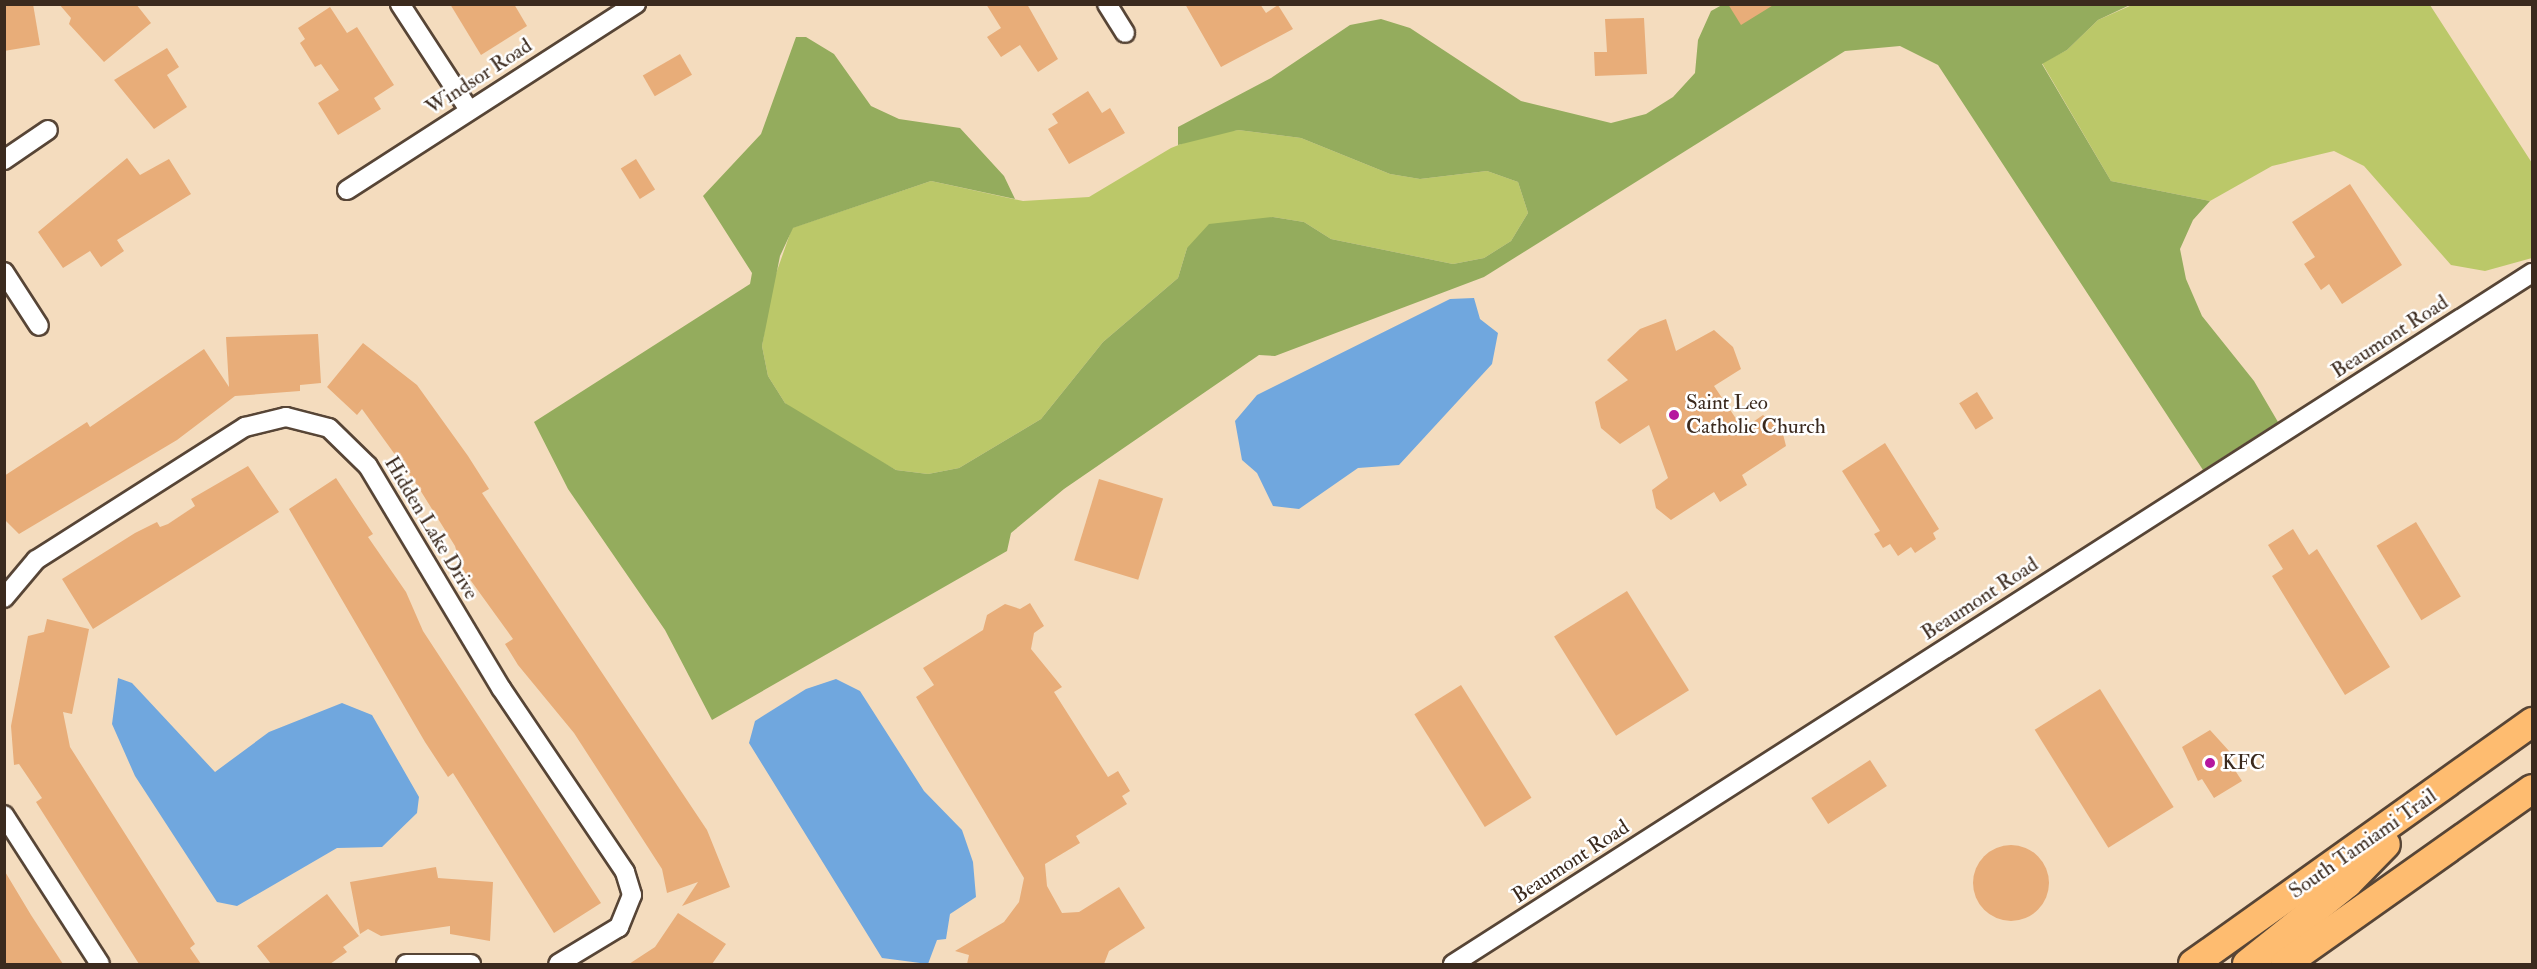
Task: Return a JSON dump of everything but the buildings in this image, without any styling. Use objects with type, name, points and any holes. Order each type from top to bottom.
[{"type":"main road","name":"South Tamiami Trail","points":[[2193,964],[2217,956],[2532,722]]},
{"type":"main road","points":[[2285,964],[2532,789]]},
{"type":"main road","points":[[2247,964],[2348,884],[2430,796]]},
{"type":"street","points":[[400,4],[469,110]]},
{"type":"street","name":"Windsor Road","points":[[347,189],[636,4]]},
{"type":"street","points":[[1107,4],[1125,33]]},
{"type":"street","points":[[4,160],[48,130]]},
{"type":"street","points":[[4,272],[39,326]]},
{"type":"street","name":"Beaumont Road","points":[[1453,964],[2532,273]]},
{"type":"street","name":"Hidden Lake Drive","points":[[4,598],[36,560],[245,427],[286,417],[329,428],[368,466],[501,688],[625,872],[632,895],[619,927],[558,964]]},
{"type":"street","points":[[4,815],[100,964]]},
{"type":"street","points":[[406,964],[471,964]]},
{"type":"green space","points":[[2132,4],[2098,20],[2067,50],[2042,64],[2111,181],[2210,201],[2193,220],[2180,249],[2186,279],[2202,316],[2254,381],[2278,422],[2203,470],[1938,65],[1900,46],[1845,51],[1484,277],[1275,356],[1259,355],[1064,489],[1011,533],[1007,551],[712,720],[665,630],[568,489],[534,422],[750,284],[752,273],[703,196],[761,134],[796,37],[806,37],[834,54],[871,106],[899,119],[960,128],[1004,176],[1015,199],[931,181],[793,228],[780,256],[762,346],[768,376],[785,403],[896,470],[928,474],[959,468],[1041,419],[1103,342],[1178,278],[1187,248],[1209,224],[1273,217],[1304,222],[1331,239],[1453,264],[1484,258],[1511,241],[1528,213],[1518,182],[1487,171],[1420,179],[1390,174],[1301,138],[1238,130],[1178,145],[1178,127],[1271,78],[1350,25],[1381,19],[1410,28],[1521,101],[1611,123],[1646,114],[1673,97],[1695,73],[1698,40],[1711,11],[1722,5]]},
{"type":"green space","points":[[2132,5],[2430,5],[2532,163],[2532,258],[2485,271],[2451,265],[2364,166],[2334,151],[2272,166],[2210,201],[2111,181],[2042,63],[2067,50],[2098,20]]},
{"type":"green space","points":[[1238,130],[1301,138],[1390,174],[1420,179],[1487,171],[1518,182],[1528,213],[1511,241],[1484,258],[1453,264],[1331,239],[1304,222],[1273,217],[1187,248],[1178,278],[1103,342],[1041,419],[959,468],[928,474],[896,470],[812,424],[785,403],[768,376],[762,346],[772,285],[792,228],[931,181],[1023,201],[1089,197],[1171,148],[1204,135]]},
{"type":"water","points":[[1474,298],[1480,319],[1498,333],[1492,364],[1399,465],[1358,468],[1299,509],[1273,506],[1257,473],[1242,460],[1235,421],[1257,395],[1450,299]]},
{"type":"water","points":[[118,678],[132,683],[215,772],[269,732],[342,703],[372,715],[419,797],[417,813],[382,847],[337,848],[237,906],[217,902],[135,776],[112,724]]},
{"type":"water","points":[[836,679],[860,691],[924,791],[962,830],[973,862],[976,897],[950,914],[946,939],[937,940],[928,964],[882,958],[749,743],[755,721],[806,689]]},
{"type":"place","name":"Saint Leo Catholic Church","points":[[1674,415]]},
{"type":"place","name":"KFC","points":[[2210,763]]}]
